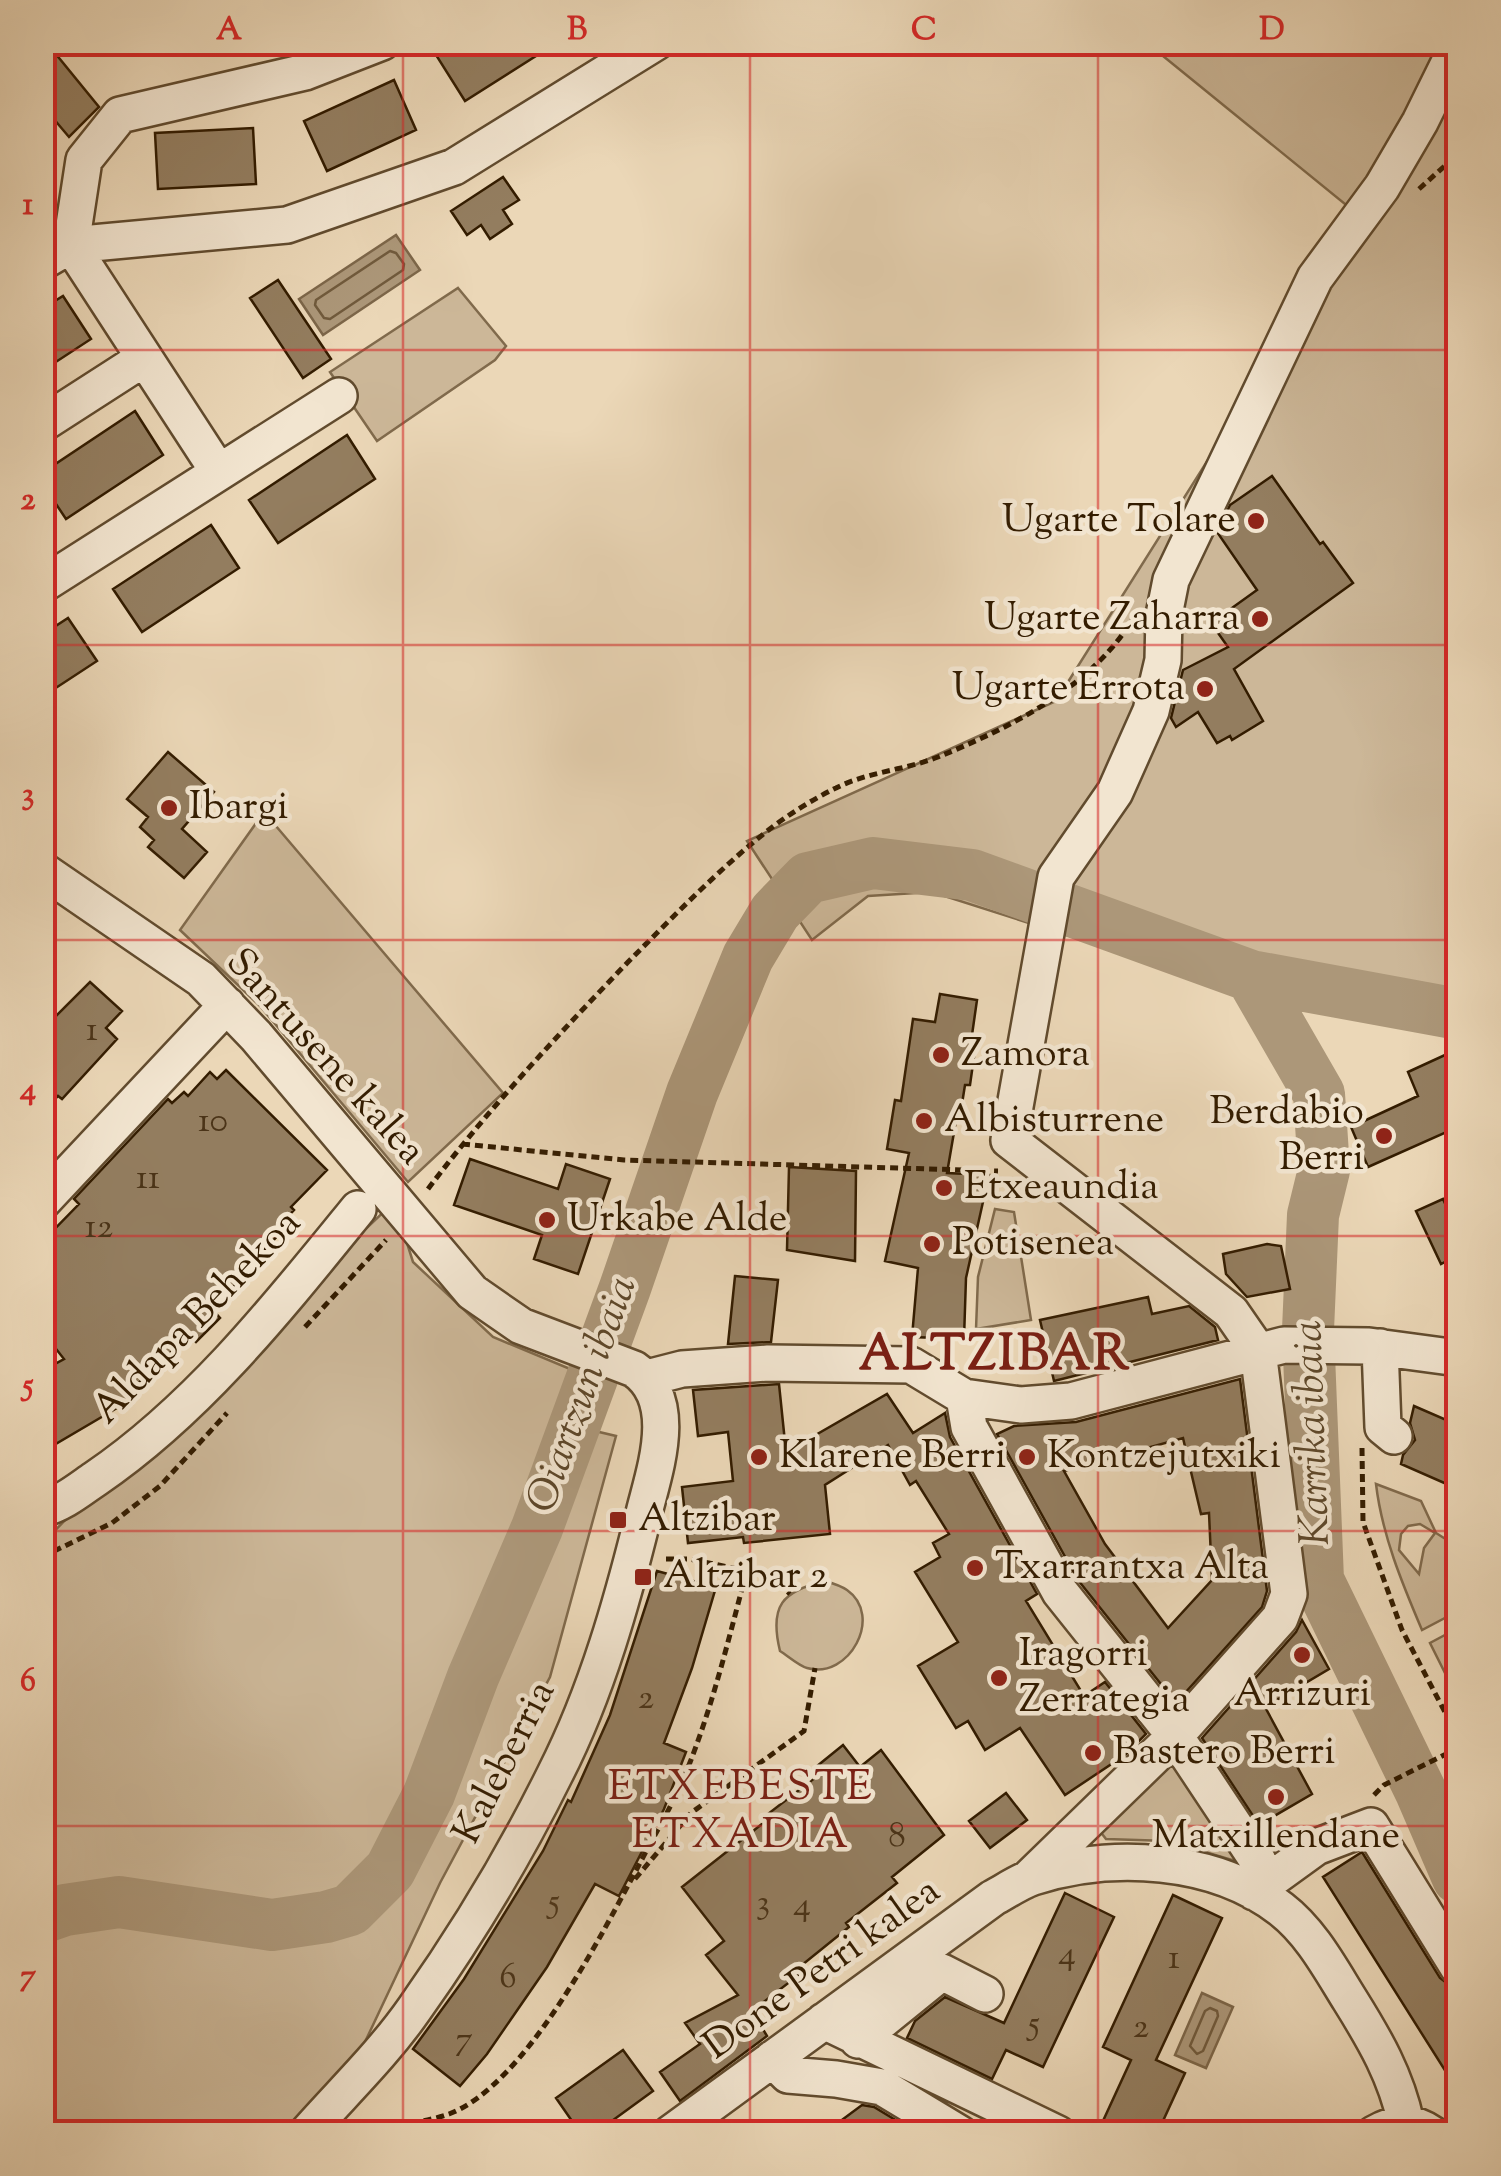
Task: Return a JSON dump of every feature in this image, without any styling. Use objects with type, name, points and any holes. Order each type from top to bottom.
[{"type":"street","points":[[57,253],[84,160],[120,115],[305,72],[382,42]]},
{"type":"street","points":[[57,253],[287,225],[454,167],[656,42]]},
{"type":"street","points":[[1271,1348],[1231,1312],[1009,1140],[1056,876],[1115,792],[1152,711],[1163,660],[1164,615],[1171,580],[1315,278],[1382,187],[1458,45]]},
{"type":"street","points":[[57,253],[143,359],[218,471]]},
{"type":"street","points":[[42,424],[143,359]]},
{"type":"street","points":[[42,585],[339,396]]},
{"type":"street","name":"Santusene kalea","points":[[42,870],[202,979],[256,1036],[472,1292],[521,1326],[634,1369],[647,1378]]},
{"type":"street","points":[[42,1202],[227,1006]]},
{"type":"street","name":"Aldapa Behekoa","points":[[42,1509],[64,1500],[120,1462],[191,1398],[285,1299],[358,1209]]},
{"type":"street","points":[[1365,1346],[1383,1426],[1378,1440]]},
{"type":"street","points":[[647,1378],[682,1369],[768,1363],[911,1365],[964,1397],[1021,1406],[1071,1402],[1271,1348],[1365,1346],[1458,1358]]},
{"type":"street","name":"Done Petri kalea","points":[[1028,1879],[1175,1736],[1280,1618],[1290,1594],[1271,1348]]},
{"type":"street","name":"Kaleberria","points":[[314,2125],[373,2062],[415,2009],[468,1928],[546,1792],[598,1672],[633,1559],[659,1436],[657,1396],[647,1378]]},
{"type":"street","points":[[964,1397],[969,1427],[1060,1592],[1175,1736],[1256,1876],[1304,1931],[1381,2050],[1399,2091],[1404,2130]]},
{"type":"street","points":[[1256,1876],[1371,1826],[1458,1967]]},
{"type":"street","name":"Done Petri kalea","points":[[670,2134],[993,1898],[1028,1879],[1058,1870],[1134,1863],[1188,1868],[1220,1877],[1256,1876]]},
{"type":"street","points":[[858,2040],[942,1972],[985,1994]]},
{"type":"street","points":[[824,2021],[1058,2134]]},
{"type":"street","points":[[772,2059],[788,2075],[882,2088],[960,2134]]},
{"type":"path","points":[[1418,190],[1458,154]]},
{"type":"path","points":[[296,1338],[408,1216],[462,1144],[572,1020],[684,905],[767,831],[837,787],[935,758],[1008,725],[1078,682],[1120,640],[1139,607]]},
{"type":"path","points":[[462,1144],[700,1164],[1042,1166]]},
{"type":"path","points":[[42,1557],[112,1523],[160,1486],[234,1405]]},
{"type":"path","points":[[1378,1440],[1364,1522],[1402,1630],[1458,1737]]},
{"type":"path","points":[[633,1559],[689,1559],[747,1570],[772,1576],[790,1594]]},
{"type":"path","points":[[314,2125],[379,2127],[450,2113],[490,2087],[542,2031],[600,1939],[682,1782],[709,1707],[747,1570]]},
{"type":"path","points":[[626,1889],[692,1813],[804,1731],[815,1668]]},
{"type":"path","points":[[1384,1785],[1458,1748]]},
{"type":"shaded area","points":[[1147,43],[1458,43],[1458,1029],[1298,1009],[932,892],[868,896],[812,940],[747,841],[1056,701],[1361,217]]},
{"type":"shaded area","points":[[458,288],[506,346],[495,360],[377,441],[330,372]]},
{"type":"shaded area","points":[[264,812],[503,1093],[408,1182],[260,1006],[180,930]]},
{"type":"shaded area","points":[[394,1202],[413,1262],[493,1337],[575,1371],[557,1422],[616,1436],[550,1677],[440,1883],[356,2061],[292,2133],[43,2133],[42,1544],[126,1457]]},
{"type":"shaded area","points":[[995,1209],[1014,1212],[1031,1320],[976,1329],[978,1277]]},
{"type":"shaded area","points":[[1376,1484],[1421,1501],[1436,1533],[1458,1547],[1458,1611],[1422,1630],[1394,1559]],"holes":[[[1420,1524],[1435,1533],[1424,1548],[1419,1574],[1399,1550],[1401,1534],[1408,1526]]]},
{"type":"shaded area","points":[[825,1581],[847,1590],[858,1601],[862,1629],[857,1643],[836,1665],[807,1668],[780,1651],[778,1612],[782,1603],[798,1590]]},
{"type":"shaded area","points":[[1458,1628],[1458,1699],[1430,1643]]},
{"type":"shaded area","points":[[1159,1763],[1186,1769],[1247,1856],[1232,1860],[1168,1841],[1106,1839],[1096,1826]]},
{"type":"water","points":[[396,235],[420,270],[323,335],[299,299]]},
{"type":"water","points":[[1202,1993],[1233,2007],[1206,2068],[1175,2055]]},
{"type":"building","points":[[42,42],[46,42],[99,107],[69,137],[42,105]]},
{"type":"building","points":[[456,42],[558,42],[465,101],[436,55]]},
{"type":"building","points":[[394,80],[416,130],[327,171],[304,121]]},
{"type":"building","points":[[253,128],[256,184],[158,189],[155,133]]},
{"type":"building","points":[[503,177],[519,200],[503,210],[512,224],[490,239],[481,225],[467,235],[451,211]]},
{"type":"building","points":[[278,280],[331,359],[303,378],[250,298]]},
{"type":"building","points":[[63,296],[91,339],[42,371],[42,309]]},
{"type":"building","points":[[135,411],[163,455],[66,519],[42,483],[42,473]]},
{"type":"building","points":[[347,435],[375,479],[278,543],[249,500]]},
{"type":"building","points":[[1272,476],[1353,583],[1234,669],[1263,721],[1232,740],[1230,736],[1217,743],[1198,712],[1176,727],[1171,718],[1183,670],[1228,647],[1211,623],[1257,590],[1217,532],[1230,505]]},
{"type":"building","points":[[211,525],[239,568],[142,632],[113,589]]},
{"type":"building","points":[[68,618],[97,661],[42,697],[42,635]]},
{"type":"building","name":"Ibargi","points":[[168,752],[214,792],[182,829],[207,852],[184,878],[148,847],[154,840],[140,827],[148,817],[127,799]]},
{"type":"building","points":[[90,982],[122,1011],[106,1028],[117,1039],[62,1099],[58,1096],[42,1111],[42,1030]]},
{"type":"building","points":[[940,994],[977,1000],[970,1085],[965,1085],[961,1110],[958,1109],[947,1173],[989,1175],[966,1278],[964,1339],[912,1337],[918,1268],[885,1261],[909,1153],[887,1149],[895,1100],[901,1101],[913,1019],[935,1022]]},
{"type":"building","points":[[1458,1049],[1458,1127],[1368,1167],[1351,1127],[1418,1096],[1408,1072]]},
{"type":"building","points":[[226,1070],[327,1170],[291,1207],[294,1210],[279,1226],[283,1230],[212,1309],[220,1318],[196,1342],[189,1335],[129,1392],[134,1398],[42,1452],[42,1371],[64,1359],[42,1331],[42,1242],[79,1204],[74,1199],[168,1099],[172,1103],[184,1092],[188,1096],[210,1072],[217,1079]]},
{"type":"building","name":"Urkabe Alde","points":[[470,1159],[558,1189],[566,1164],[610,1179],[578,1274],[534,1259],[542,1235],[454,1205]]},
{"type":"building","points":[[789,1167],[856,1171],[855,1261],[787,1250]]},
{"type":"building","points":[[1443,1199],[1458,1232],[1458,1255],[1441,1264],[1416,1211]]},
{"type":"building","points":[[1267,1244],[1281,1246],[1290,1289],[1247,1297],[1226,1274],[1223,1254]]},
{"type":"building","points":[[735,1276],[778,1280],[771,1342],[728,1344]]},
{"type":"building","points":[[1148,1297],[1152,1314],[1189,1306],[1215,1327],[1218,1340],[1054,1381],[1040,1320]]},
{"type":"building","points":[[1240,1379],[1267,1591],[1262,1607],[1176,1703],[1078,1580],[997,1434],[1014,1426],[1076,1422]],"holes":[[[1183,1438],[1201,1514],[1209,1513],[1212,1580],[1168,1628],[1105,1544],[1064,1471]]]},
{"type":"building","points":[[779,1384],[786,1452],[887,1394],[913,1433],[945,1413],[950,1437],[1037,1594],[1026,1601],[1084,1696],[1105,1682],[1146,1734],[1125,1755],[1065,1795],[1020,1728],[985,1750],[968,1721],[956,1728],[918,1666],[958,1642],[915,1572],[940,1557],[933,1543],[949,1534],[916,1481],[910,1485],[888,1445],[825,1485],[830,1534],[744,1543],[743,1537],[688,1543],[682,1487],[733,1481],[728,1432],[698,1436],[693,1390]]},
{"type":"building","points":[[1414,1406],[1458,1425],[1458,1489],[1401,1464],[1415,1440],[1410,1423]]},
{"type":"building","points":[[657,1571],[716,1587],[664,1743],[686,1752],[664,1809],[619,1896],[595,1884],[547,1967],[460,2086],[413,2049],[464,1979],[543,1851],[568,1800],[571,1802],[610,1715]]},
{"type":"building","points":[[1302,1620],[1329,1669],[1265,1707],[1312,1794],[1259,1825],[1202,1738],[1296,1632]]},
{"type":"building","points":[[843,1745],[860,1767],[881,1750],[944,1835],[892,1877],[897,1883],[846,1923],[849,1927],[797,1969],[800,1974],[752,2011],[767,2036],[680,2101],[660,2072],[700,2044],[685,2023],[738,1995],[706,1955],[724,1941],[682,1887],[816,1777],[811,1771]]},
{"type":"building","name":"Bastero Berri","points":[[1006,1793],[1027,1820],[990,1848],[969,1821]]},
{"type":"building","points":[[1362,1852],[1440,1978],[1458,1997],[1458,2091],[1323,1877]]},
{"type":"building","points":[[1065,1893],[1114,1917],[1043,2067],[1006,2050],[992,2079],[907,2038],[915,2021],[945,1997],[1004,2023]]},
{"type":"building","points":[[1173,1895],[1222,1918],[1156,2060],[1185,2073],[1157,2134],[1097,2134],[1131,2060],[1103,2047]]},
{"type":"building","points":[[623,2050],[653,2091],[594,2134],[581,2134],[556,2098]]},
{"type":"building","points":[[862,2105],[874,2107],[902,2124],[909,2134],[823,2134]]},
{"type":"waterway","name":"Oiartzun ibaia","points":[[42,1918],[65,1910],[119,1902],[272,1925],[350,1910],[390,1870],[429,1794],[473,1677],[537,1528],[692,1093],[748,957],[775,912],[808,878],[873,863],[972,875],[1251,976],[1458,1014]]},
{"type":"waterway","name":"Karrika ibaia","points":[[1251,976],[1319,1094],[1324,1170],[1313,1215],[1308,1330],[1318,1580],[1421,1792],[1458,1878]]},
{"type":"place","name":"Ugarte Tolare","points":[[1256,521]]},
{"type":"place","name":"Ugarte Zaharra","points":[[1260,619]]},
{"type":"place","name":"Ugarte Errota","points":[[1205,689]]},
{"type":"place","name":"Ibargi","points":[[169,808]]},
{"type":"place","name":"Zamora","points":[[941,1055]]},
{"type":"place","name":"Albisturrene","points":[[924,1121]]},
{"type":"place","name":"Berdabio Berri","points":[[1384,1136]]},
{"type":"place","name":"Etxeaundia","points":[[944,1188]]},
{"type":"place","name":"Urkabe Alde","points":[[547,1220]]},
{"type":"place","name":"Potisenea","points":[[932,1244]]},
{"type":"place","name":"Klarene Berri","points":[[759,1457]]},
{"type":"place","name":"Kontzejutxiki","points":[[1027,1457]]},
{"type":"place","name":"Altzibar","points":[[618,1520]]},
{"type":"place","name":"Txarrantxa Alta","points":[[975,1568]]},
{"type":"place","name":"Altzibar 2","points":[[643,1577]]},
{"type":"place","name":"Arrizuri","points":[[1302,1655]]},
{"type":"place","name":"Iragorri Zerrategia","points":[[999,1678]]},
{"type":"place","name":"Bastero Berri","points":[[1093,1753]]},
{"type":"place","name":"Matxillendane","points":[[1276,1797]]},
{"type":"district","name":"ALTZIBAR","points":[[995,1357]]},
{"type":"district","name":"ETXEBESTE ETXADIA","points":[[741,1813]]}]
